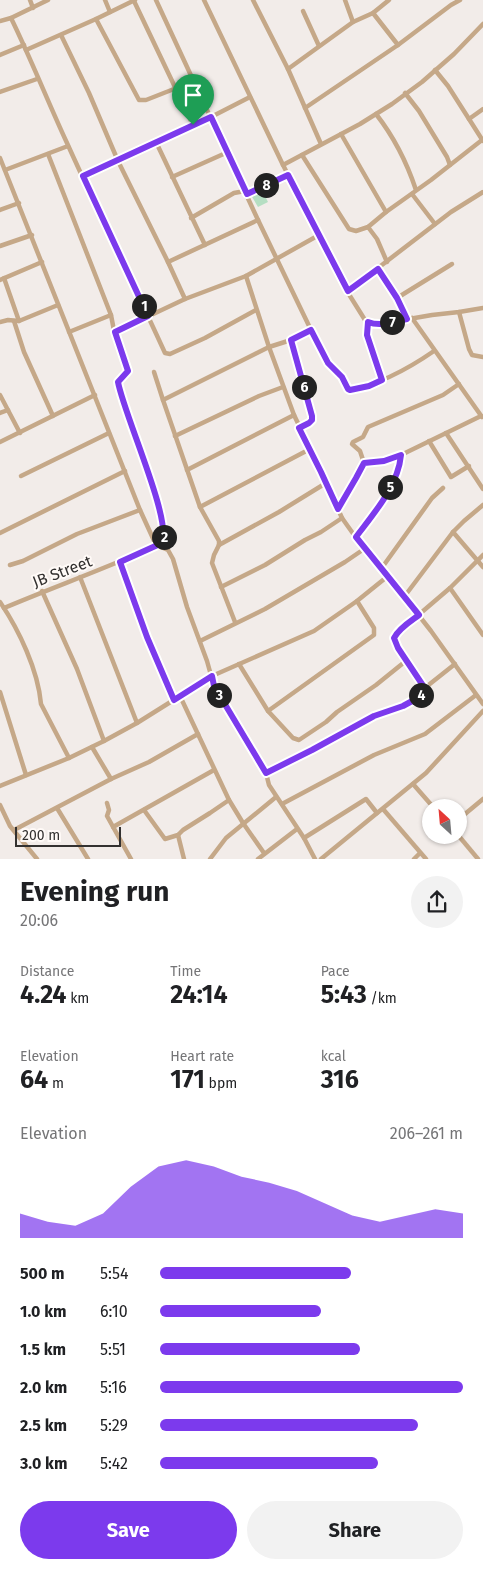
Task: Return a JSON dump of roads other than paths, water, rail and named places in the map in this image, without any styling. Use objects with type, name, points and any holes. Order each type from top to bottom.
[{"type":"street","points":[[30,0],[33,8]]},
{"type":"street","points":[[0,21],[11,18],[48,0]]},
{"type":"street","points":[[105,0],[110,12]]},
{"type":"street","points":[[0,55],[61,35],[134,0],[174,89],[193,125]]},
{"type":"street","points":[[156,0],[276,259],[328,363],[342,377],[348,390],[369,386],[412,366],[434,351]]},
{"type":"street","points":[[204,0],[283,165],[362,316],[368,322],[380,324],[483,308]]},
{"type":"street","points":[[253,0],[288,69],[321,144]]},
{"type":"street","points":[[345,0],[353,22]]},
{"type":"street","points":[[288,69],[353,22],[373,13],[389,0]]},
{"type":"street","points":[[305,108],[460,0]]},
{"type":"street","points":[[303,11],[319,46]]},
{"type":"street","points":[[373,13],[398,45]]},
{"type":"street","points":[[11,18],[37,79],[165,353],[170,354],[205,338],[256,310]]},
{"type":"street","points":[[96,19],[138,100],[146,100],[174,89]]},
{"type":"street","points":[[283,165],[376,114],[422,82],[454,54],[483,24]]},
{"type":"street","points":[[61,35],[89,93],[118,161],[185,299]]},
{"type":"street","points":[[302,155],[349,229],[356,231],[368,226],[482,140],[435,70]]},
{"type":"street","points":[[0,92],[37,79]]},
{"type":"street","points":[[405,93],[419,112],[450,165]]},
{"type":"street","points":[[83,176],[250,97]]},
{"type":"street","points":[[469,119],[483,109]]},
{"type":"street","points":[[376,114],[397,145],[416,190]]},
{"type":"street","points":[[341,134],[386,212]]},
{"type":"street","points":[[156,142],[205,245]]},
{"type":"street","points":[[5,170],[68,146]]},
{"type":"street","points":[[172,178],[228,152]]},
{"type":"street","points":[[48,154],[110,315],[128,371],[118,382],[161,512],[164,538],[162,543],[156,545]]},
{"type":"street","points":[[0,158],[140,510],[156,545],[168,550],[173,559],[214,686],[266,773],[269,785],[276,797],[304,838],[315,859]]},
{"type":"street","points":[[191,218],[234,194],[246,193],[288,175]]},
{"type":"street","points":[[348,291],[435,224],[483,192]]},
{"type":"street","points":[[412,194],[435,224]]},
{"type":"street","points":[[0,210],[19,203]]},
{"type":"street","points":[[168,262],[258,220]]},
{"type":"street","points":[[368,226],[387,262]]},
{"type":"street","points":[[0,246],[32,235]]},
{"type":"street","points":[[115,332],[185,299],[246,276],[319,235]]},
{"type":"street","points":[[42,262],[2,279],[24,352],[53,416]]},
{"type":"street","points":[[397,298],[452,264]]},
{"type":"street","points":[[364,463],[384,461],[401,455],[482,417],[410,319],[378,269]]},
{"type":"street","points":[[246,276],[256,310],[299,428],[342,518],[419,615],[483,704]]},
{"type":"street","points":[[0,322],[16,321],[58,305]]},
{"type":"street","points":[[459,312],[472,355],[483,357]]},
{"type":"street","points":[[69,332],[110,315]]},
{"type":"street","points":[[368,322],[367,335],[382,380]]},
{"type":"street","points":[[163,400],[269,347],[291,340],[311,330]]},
{"type":"street","points":[[291,340],[312,416],[312,420],[309,423],[299,428]]},
{"type":"street","points":[[154,372],[200,506],[220,545]]},
{"type":"street","points":[[338,509],[364,463],[360,451],[352,444],[363,438],[368,427],[443,395],[459,384]]},
{"type":"street","points":[[175,436],[259,396],[283,387]]},
{"type":"street","points":[[0,395],[20,433]]},
{"type":"street","points":[[0,442],[95,395]]},
{"type":"street","points":[[0,413],[8,410]]},
{"type":"street","points":[[187,470],[294,415]]},
{"type":"street","points":[[21,476],[109,433]]},
{"type":"street","points":[[446,433],[483,489]]},
{"type":"street","points":[[429,441],[451,477],[468,466]]},
{"type":"street","points":[[200,506],[310,449]]},
{"type":"street","points":[[356,537],[384,500],[397,473],[401,455]]},
{"type":"street","points":[[0,533],[125,471]]},
{"type":"street","points":[[235,622],[212,563],[220,545],[326,483]]},
{"type":"street","points":[[381,569],[432,498],[443,488]]},
{"type":"street","points":[[404,597],[453,532],[483,505]]},
{"type":"street","points":[[10,565],[77,534],[140,510]]},
{"type":"street","points":[[221,587],[265,565],[342,518]]},
{"type":"street","points":[[453,532],[483,567]]},
{"type":"street","name":"JB Street","points":[[4,608],[42,591],[120,562],[156,545]]},
{"type":"street","points":[[200,640],[265,609],[345,562],[364,548]]},
{"type":"street","points":[[426,687],[398,648],[394,638],[395,635],[450,588],[483,555]]},
{"type":"street","points":[[120,562],[147,637],[174,700]]},
{"type":"street","points":[[0,786],[92,747],[137,723],[212,676],[314,631],[357,601],[388,576]]},
{"type":"street","points":[[80,577],[137,723]]},
{"type":"street","points":[[450,588],[483,635]]},
{"type":"street","points":[[42,591],[76,669],[104,741]]},
{"type":"street","points":[[268,711],[374,635],[374,628],[357,601]]},
{"type":"street","points":[[0,602],[20,637],[31,662],[41,704],[69,758]]},
{"type":"street","points":[[239,664],[268,711],[293,738],[299,740],[376,685],[407,660]]},
{"type":"street","points":[[266,773],[374,716],[403,706],[426,692],[426,687],[455,664]]},
{"type":"street","points":[[0,692],[26,775]]},
{"type":"street","points":[[282,804],[374,755],[425,734],[476,695]]},
{"type":"street","points":[[180,696],[228,800],[264,853]]},
{"type":"street","points":[[321,859],[436,763],[483,711]]},
{"type":"street","points":[[14,830],[111,779],[149,762],[198,734]]},
{"type":"street","points":[[92,747],[111,779]]},
{"type":"street","points":[[113,827],[214,770]]},
{"type":"street","points":[[413,784],[426,799]]},
{"type":"street","points":[[210,859],[226,838],[276,797]]},
{"type":"street","points":[[304,838],[366,799],[378,813]]},
{"type":"street","points":[[144,810],[165,839],[178,836],[183,830],[210,814],[228,800]]},
{"type":"street","points":[[468,812],[481,801],[483,807]]},
{"type":"street","points":[[107,803],[107,816],[131,859]]},
{"type":"street","points":[[0,805],[14,830],[37,859]]},
{"type":"street","points":[[57,808],[88,859]]},
{"type":"street","points":[[383,809],[426,859]]},
{"type":"street","points":[[258,859],[297,829]]},
{"type":"street","points":[[178,836],[184,859]]},
{"type":"street","points":[[466,844],[478,859]]},
{"type":"street","points":[[414,859],[420,854]]}]
